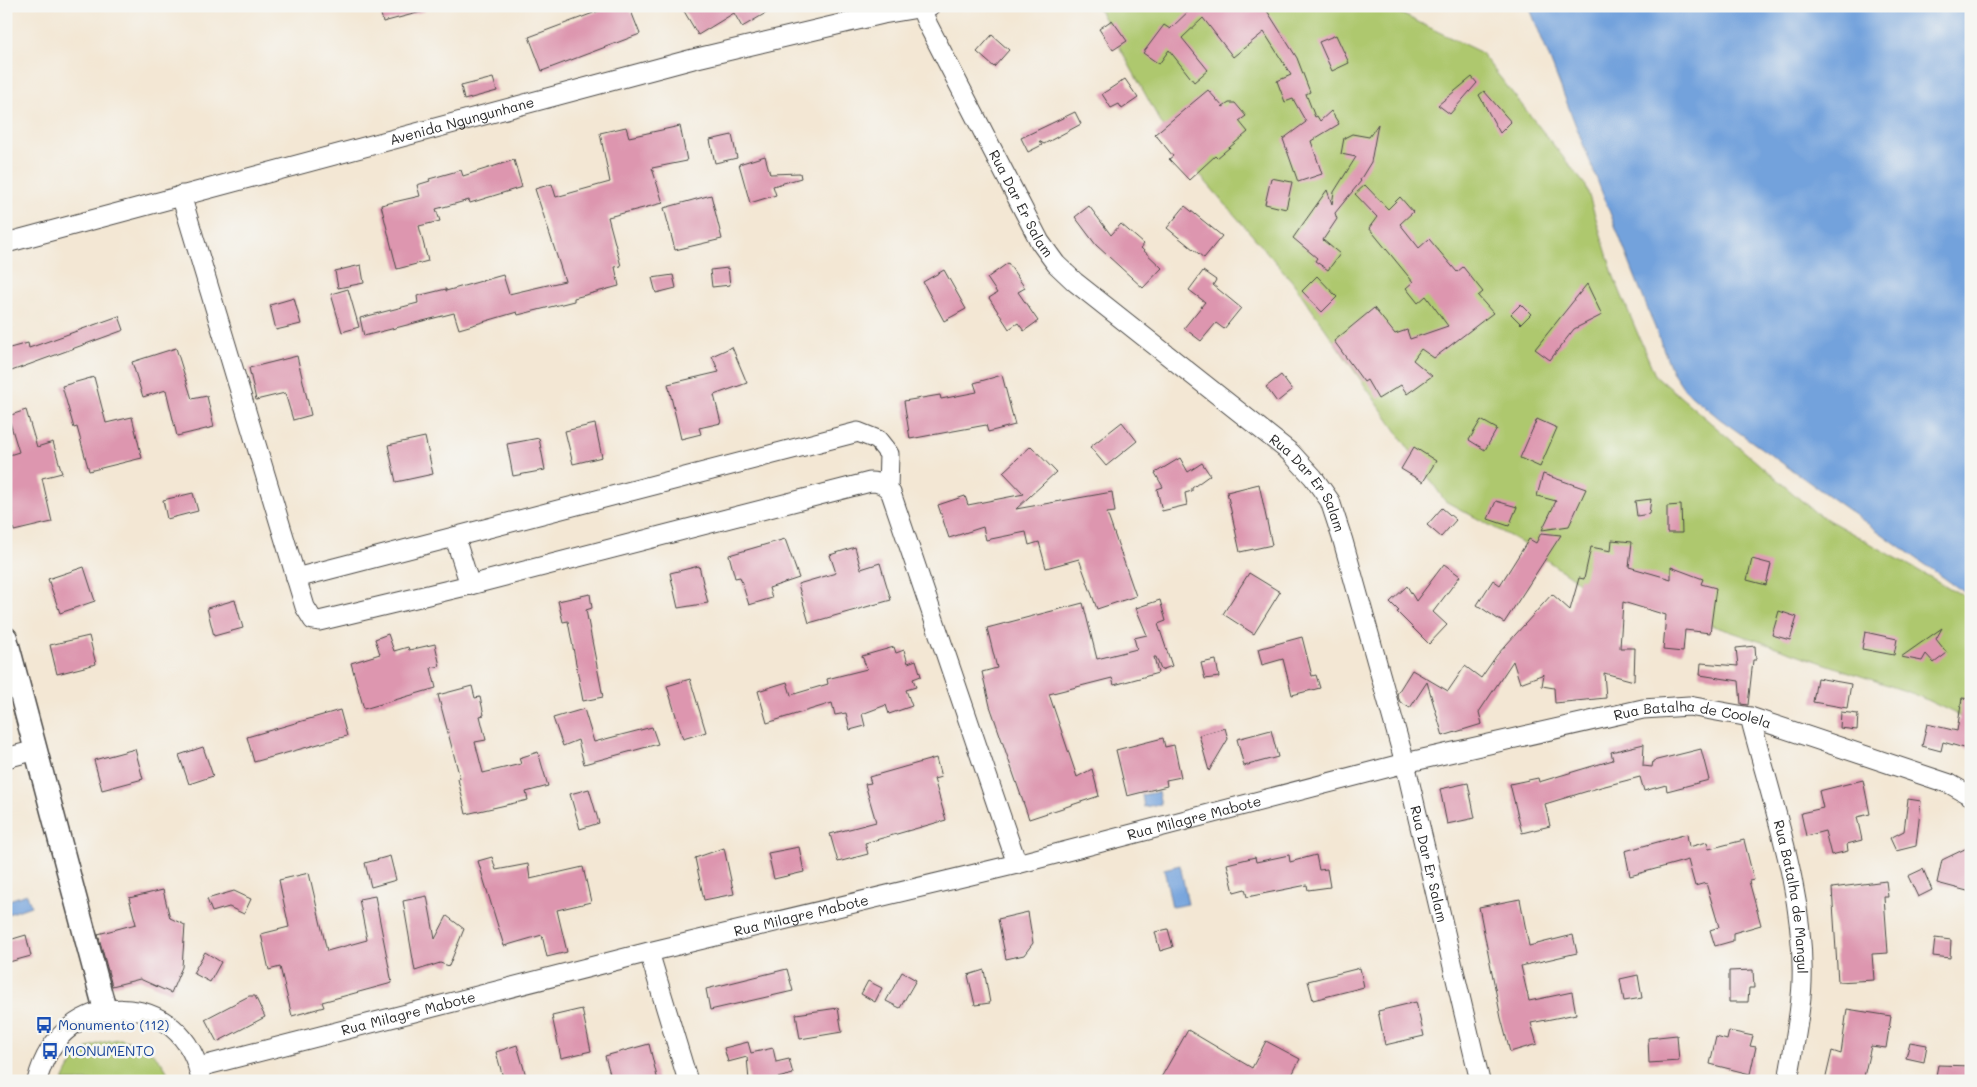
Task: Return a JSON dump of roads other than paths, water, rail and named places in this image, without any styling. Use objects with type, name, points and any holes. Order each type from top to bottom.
[{"type":"street","name":"Avenida Ngungunhane","points":[[6,243],[692,59],[883,14],[924,7]]},
{"type":"street","name":"Rua Dar Er Salam","points":[[924,7],[928,26],[1040,242],[1056,264],[1075,282],[1291,453],[1313,477],[1330,501],[1405,762],[1480,1081]]},
{"type":"street","points":[[180,195],[305,607],[313,620],[319,621],[470,585],[870,482],[883,484],[891,494],[1016,864]]},
{"type":"street","points":[[296,578],[858,432],[878,440],[889,454],[888,488]]},
{"type":"street","points":[[455,538],[470,585]]},
{"type":"street","points":[[6,638],[105,1010]]},
{"type":"street","name":"Rua Batalha de Coolela","points":[[1405,762],[1642,708],[1689,706],[1750,717],[1950,784],[1971,796]]},
{"type":"street","name":"Rua Batalha de Mangul","points":[[1750,717],[1791,872],[1799,925],[1802,983],[1788,1081]]},
{"type":"street","points":[[6,758],[36,750]]},
{"type":"street","name":"Rua Milagre Mabote","points":[[200,1074],[649,952],[1016,864],[1405,762]]},
{"type":"street","points":[[649,952],[688,1081]]},
{"type":"street","points":[[37,1081],[49,1049],[59,1035],[72,1024],[88,1015],[105,1010],[129,1010],[152,1016],[172,1028],[183,1040],[200,1074]]},
{"type":"water","points":[[1529,6],[1971,6],[1971,597],[1720,419],[1685,390],[1672,371]]},
{"type":"water","points":[[1158,792],[1161,804],[1144,807],[1142,795]]},
{"type":"water","points":[[1180,865],[1188,904],[1172,907],[1164,869]]},
{"type":"water","points":[[27,894],[31,906],[8,914],[6,901]]},
{"type":"place","name":"Monumento (112)","points":[[44,1025]]},
{"type":"place","name":"MONUMENTO","points":[[50,1051]]}]
